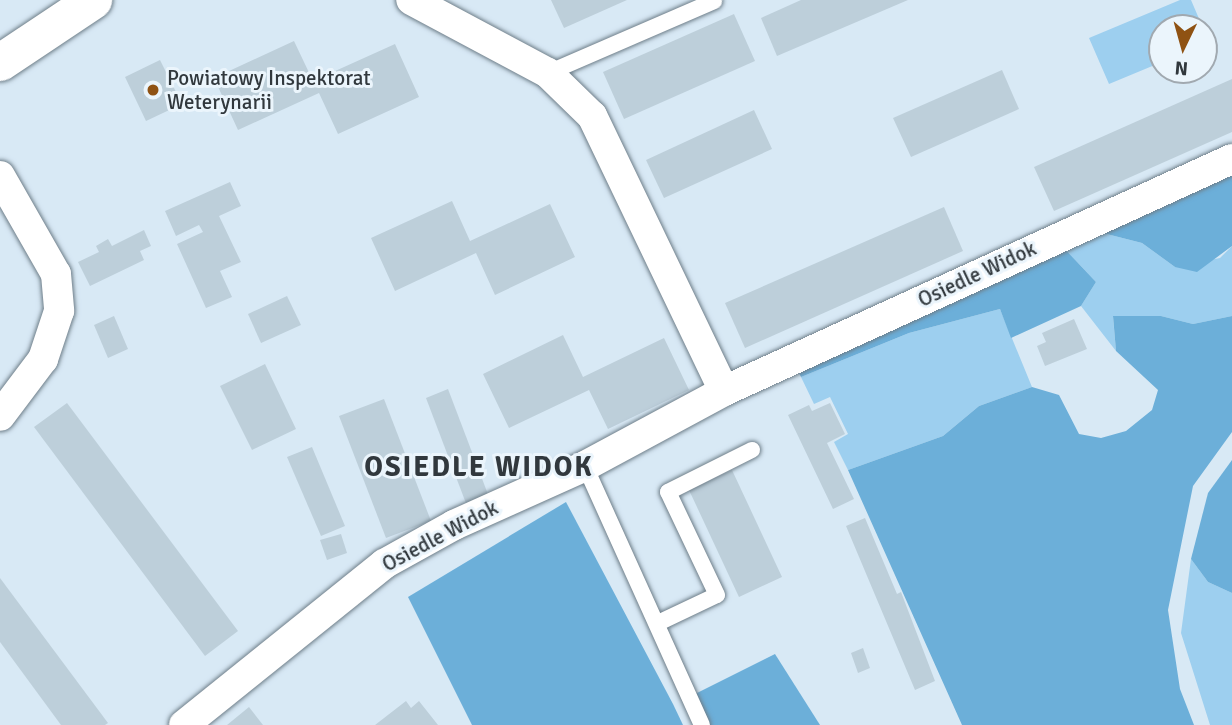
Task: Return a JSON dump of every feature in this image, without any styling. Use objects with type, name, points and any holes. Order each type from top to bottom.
[{"type":"street","points":[[0,62],[93,0]]},
{"type":"street","points":[[411,0],[548,72],[601,129],[724,391]]},
{"type":"street","name":"Osiedle Widok","points":[[184,725],[384,564],[454,525],[585,466],[724,391],[1232,159]]},
{"type":"street","points":[[0,176],[56,274],[59,311],[43,359],[0,416]]},
{"type":"lane","points":[[548,72],[714,1]]},
{"type":"lane","points":[[657,623],[717,594],[668,492],[752,450]]},
{"type":"lane","points":[[585,466],[702,725]]},
{"type":"shaded area","points":[[1180,0],[1191,0],[1197,14],[1148,14],[1148,68],[1109,84],[1089,38]]},
{"type":"shaded area","points":[[1232,170],[1232,246],[1197,272],[1175,267],[1142,243],[1095,231]]},
{"type":"shaded area","points":[[1095,231],[1142,243],[1175,267],[1220,258],[1232,246],[1232,316],[1193,324],[1161,316],[1113,317],[1116,351],[1081,306],[1096,282],[1062,246]]},
{"type":"shaded area","points":[[1062,246],[1096,282],[1081,306],[1011,338],[1000,309],[909,333],[801,377],[796,367]]},
{"type":"shaded area","points":[[1000,309],[1032,387],[979,406],[943,436],[848,470],[834,442],[848,434],[830,397],[814,404],[801,377],[909,333]]},
{"type":"shaded area","points":[[1113,316],[1161,316],[1193,324],[1232,316],[1232,432],[1193,486],[1168,610],[1180,689],[1194,725],[962,725],[848,470],[943,436],[979,406],[1032,387],[1059,395],[1079,434],[1101,438],[1126,431],[1152,410],[1158,390],[1116,351]]},
{"type":"shaded area","points":[[1232,460],[1232,593],[1208,582],[1191,559],[1208,493]]},
{"type":"shaded area","points":[[566,502],[683,725],[472,725],[408,597]]},
{"type":"shaded area","points":[[1191,559],[1208,582],[1232,593],[1232,725],[1210,725],[1181,633]]},
{"type":"shaded area","points":[[775,654],[820,725],[709,725],[693,695]]},
{"type":"building","points":[[551,0],[627,0],[564,28]]},
{"type":"building","points":[[801,0],[908,0],[777,56],[761,18]]},
{"type":"building","points":[[734,14],[755,61],[624,119],[603,72]]},
{"type":"building","points":[[294,41],[313,81],[395,44],[419,97],[338,134],[319,93],[238,130],[214,78]]},
{"type":"building","name":"Powiatowy Inspektorat Weterynarii","points":[[160,60],[182,104],[146,121],[125,77]]},
{"type":"building","points":[[1002,70],[1019,109],[911,157],[893,118]]},
{"type":"building","points":[[1232,79],[1232,132],[1054,211],[1034,167]]},
{"type":"building","points":[[754,110],[772,149],[664,198],[646,160]]},
{"type":"building","points":[[230,182],[241,206],[219,216],[241,262],[220,271],[232,297],[206,308],[177,244],[203,232],[199,225],[176,236],[165,211]]},
{"type":"building","points":[[452,201],[470,241],[550,204],[575,257],[495,295],[476,253],[395,291],[371,238]]},
{"type":"building","points":[[944,207],[963,251],[745,348],[725,303]]},
{"type":"building","points":[[144,230],[151,246],[140,251],[144,260],[90,286],[78,262],[99,252],[96,246],[108,239],[112,246]]},
{"type":"building","points":[[287,296],[301,325],[261,343],[248,314]]},
{"type":"building","points":[[114,316],[128,349],[108,358],[94,325]]},
{"type":"building","points":[[1074,319],[1087,349],[1045,366],[1037,346],[1046,342],[1042,333]]},
{"type":"building","points":[[563,335],[583,377],[664,338],[689,390],[608,429],[589,390],[509,428],[483,374]]},
{"type":"building","points":[[265,364],[296,429],[252,450],[220,386]]},
{"type":"building","points":[[448,389],[489,497],[467,506],[426,398]]},
{"type":"building","points":[[384,399],[431,521],[386,538],[339,416]]},
{"type":"building","points":[[67,403],[238,631],[205,656],[34,427]]},
{"type":"building","points":[[830,403],[845,434],[827,443],[854,499],[833,509],[788,415],[809,405],[812,411]]},
{"type":"building","points":[[312,447],[345,526],[321,536],[287,457]]},
{"type":"building","points":[[732,470],[782,577],[739,597],[689,490]]},
{"type":"building","points":[[865,518],[897,594],[901,592],[935,681],[915,690],[846,526]]},
{"type":"building","points":[[341,534],[347,553],[327,560],[320,540]]},
{"type":"building","points":[[0,578],[108,723],[61,725],[0,642]]},
{"type":"building","points":[[863,648],[870,668],[858,673],[851,653]]},
{"type":"building","points":[[406,701],[411,708],[419,701],[438,725],[375,725]]},
{"type":"building","points":[[249,707],[263,725],[227,725]]},
{"type":"place","name":"Powiatowy Inspektorat Weterynarii","points":[[153,90]]},
{"type":"district","name":"OSIEDLE WIDOK","points":[[479,467]]}]
